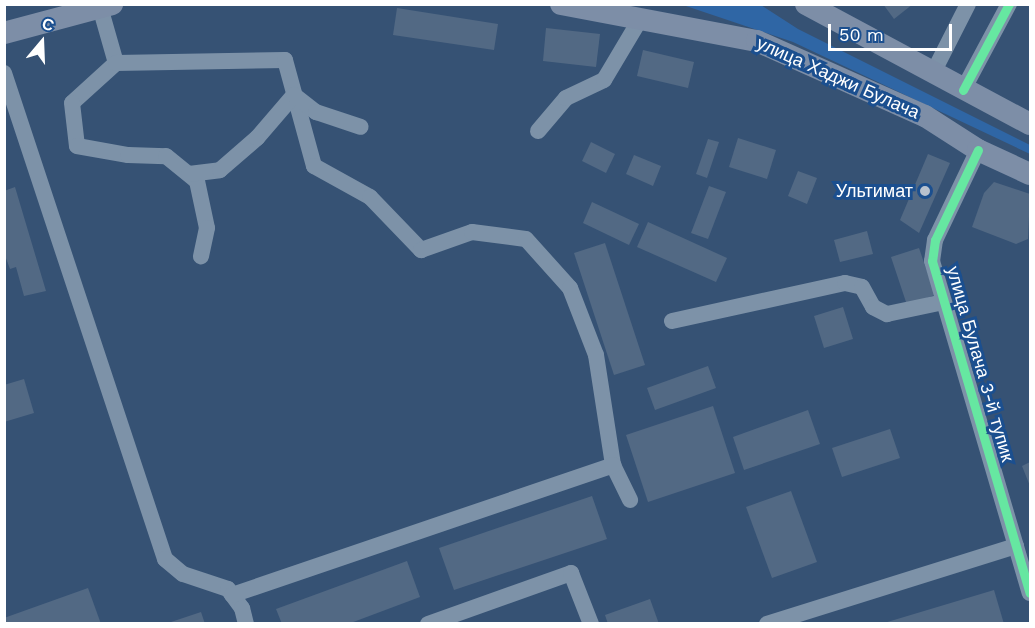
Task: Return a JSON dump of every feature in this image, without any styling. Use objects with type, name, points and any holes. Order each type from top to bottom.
[{"type":"main road","name":"улица Хаджи Булача","points":[[561,4],[635,12],[757,41],[794,55],[925,116],[978,150],[1030,174]]},
{"type":"main road","points":[[806,4],[1030,124]]},
{"type":"main road","points":[[4,33],[106,6]]},
{"type":"street","points":[[933,73],[968,4]]},
{"type":"street","points":[[963,90],[1009,4]]},
{"type":"street","points":[[106,6],[116,63]]},
{"type":"street","points":[[538,131],[566,98],[604,80],[635,12]]},
{"type":"street","points":[[201,256],[207,228],[197,181],[166,156],[128,155],[77,146],[72,103],[116,63],[285,60],[314,166],[370,197],[421,250],[472,232],[526,239],[570,288],[596,356],[614,465],[630,501]]},
{"type":"street","points":[[4,73],[165,558],[183,574],[228,589],[246,624]]},
{"type":"street","points":[[294,95],[316,112],[361,127]]},
{"type":"street","points":[[189,174],[220,170],[257,138],[294,95]]},
{"type":"street","name":"улица Булача 3-й тупик","points":[[978,150],[935,240],[932,261],[1030,593]]},
{"type":"street","points":[[672,321],[845,283],[862,287],[873,307],[887,314],[944,302]]},
{"type":"street","points":[[232,595],[614,465]]},
{"type":"street","points":[[767,624],[1016,546]]},
{"type":"street","points":[[428,624],[571,573],[591,624]]},
{"type":"shaded area","points":[[683,5],[761,5],[798,29],[1030,145],[1030,154],[793,42]]},
{"type":"building","points":[[883,4],[913,4],[894,19]]},
{"type":"building","points":[[397,8],[498,24],[494,50],[393,35]]},
{"type":"building","points":[[546,28],[600,34],[596,67],[543,61]]},
{"type":"building","points":[[643,50],[694,62],[688,88],[637,76]]},
{"type":"building","points":[[738,138],[776,150],[767,179],[729,167]]},
{"type":"building","points":[[708,139],[719,142],[707,178],[696,174]]},
{"type":"building","points":[[591,142],[615,154],[606,173],[582,161]]},
{"type":"building","name":"Ультимат","points":[[928,154],[950,163],[919,233],[900,220]]},
{"type":"building","points":[[634,155],[661,166],[653,186],[626,174]]},
{"type":"building","points":[[798,171],[817,178],[807,204],[788,196]]},
{"type":"building","points":[[994,182],[1030,194],[1028,239],[1016,244],[972,227],[984,193]]},
{"type":"building","points":[[709,186],[726,192],[708,239],[691,233]]},
{"type":"building","points":[[15,187],[46,291],[24,296],[16,267],[10,269],[4,253],[4,191]]},
{"type":"building","points":[[592,202],[639,224],[629,245],[583,223]]},
{"type":"building","points":[[648,222],[727,258],[716,282],[637,247]]},
{"type":"building","points":[[867,231],[873,254],[840,262],[834,240]]},
{"type":"building","points":[[605,243],[645,365],[614,375],[574,253]]},
{"type":"building","points":[[919,248],[935,295],[907,305],[891,257]]},
{"type":"building","points":[[843,307],[853,339],[824,348],[814,316]]},
{"type":"building","points":[[708,366],[716,388],[655,410],[647,388]]},
{"type":"building","points":[[24,379],[34,413],[4,422],[4,385]]},
{"type":"building","points":[[713,406],[735,473],[648,502],[626,435]]},
{"type":"building","points":[[808,410],[820,444],[744,470],[733,437]]},
{"type":"building","points":[[890,429],[900,458],[842,477],[832,448]]},
{"type":"building","points":[[1030,462],[1030,486],[1022,466]]},
{"type":"building","points":[[791,491],[817,562],[772,578],[746,507]]},
{"type":"building","points":[[592,496],[607,539],[454,590],[439,548]]},
{"type":"building","points":[[407,561],[420,597],[348,624],[282,624],[276,609]]},
{"type":"building","points":[[88,588],[101,624],[4,624],[4,618]]},
{"type":"building","points":[[994,590],[1004,624],[884,624],[884,623]]},
{"type":"building","points":[[650,599],[659,624],[608,624],[605,615]]},
{"type":"building","points":[[201,612],[205,624],[168,624],[168,623]]},
{"type":"cycle path","points":[[963,90],[1009,4]]},
{"type":"cycle path","points":[[978,150],[935,240],[932,261],[1030,593]]},
{"type":"place","name":"Ультимат","points":[[925,191]]}]
